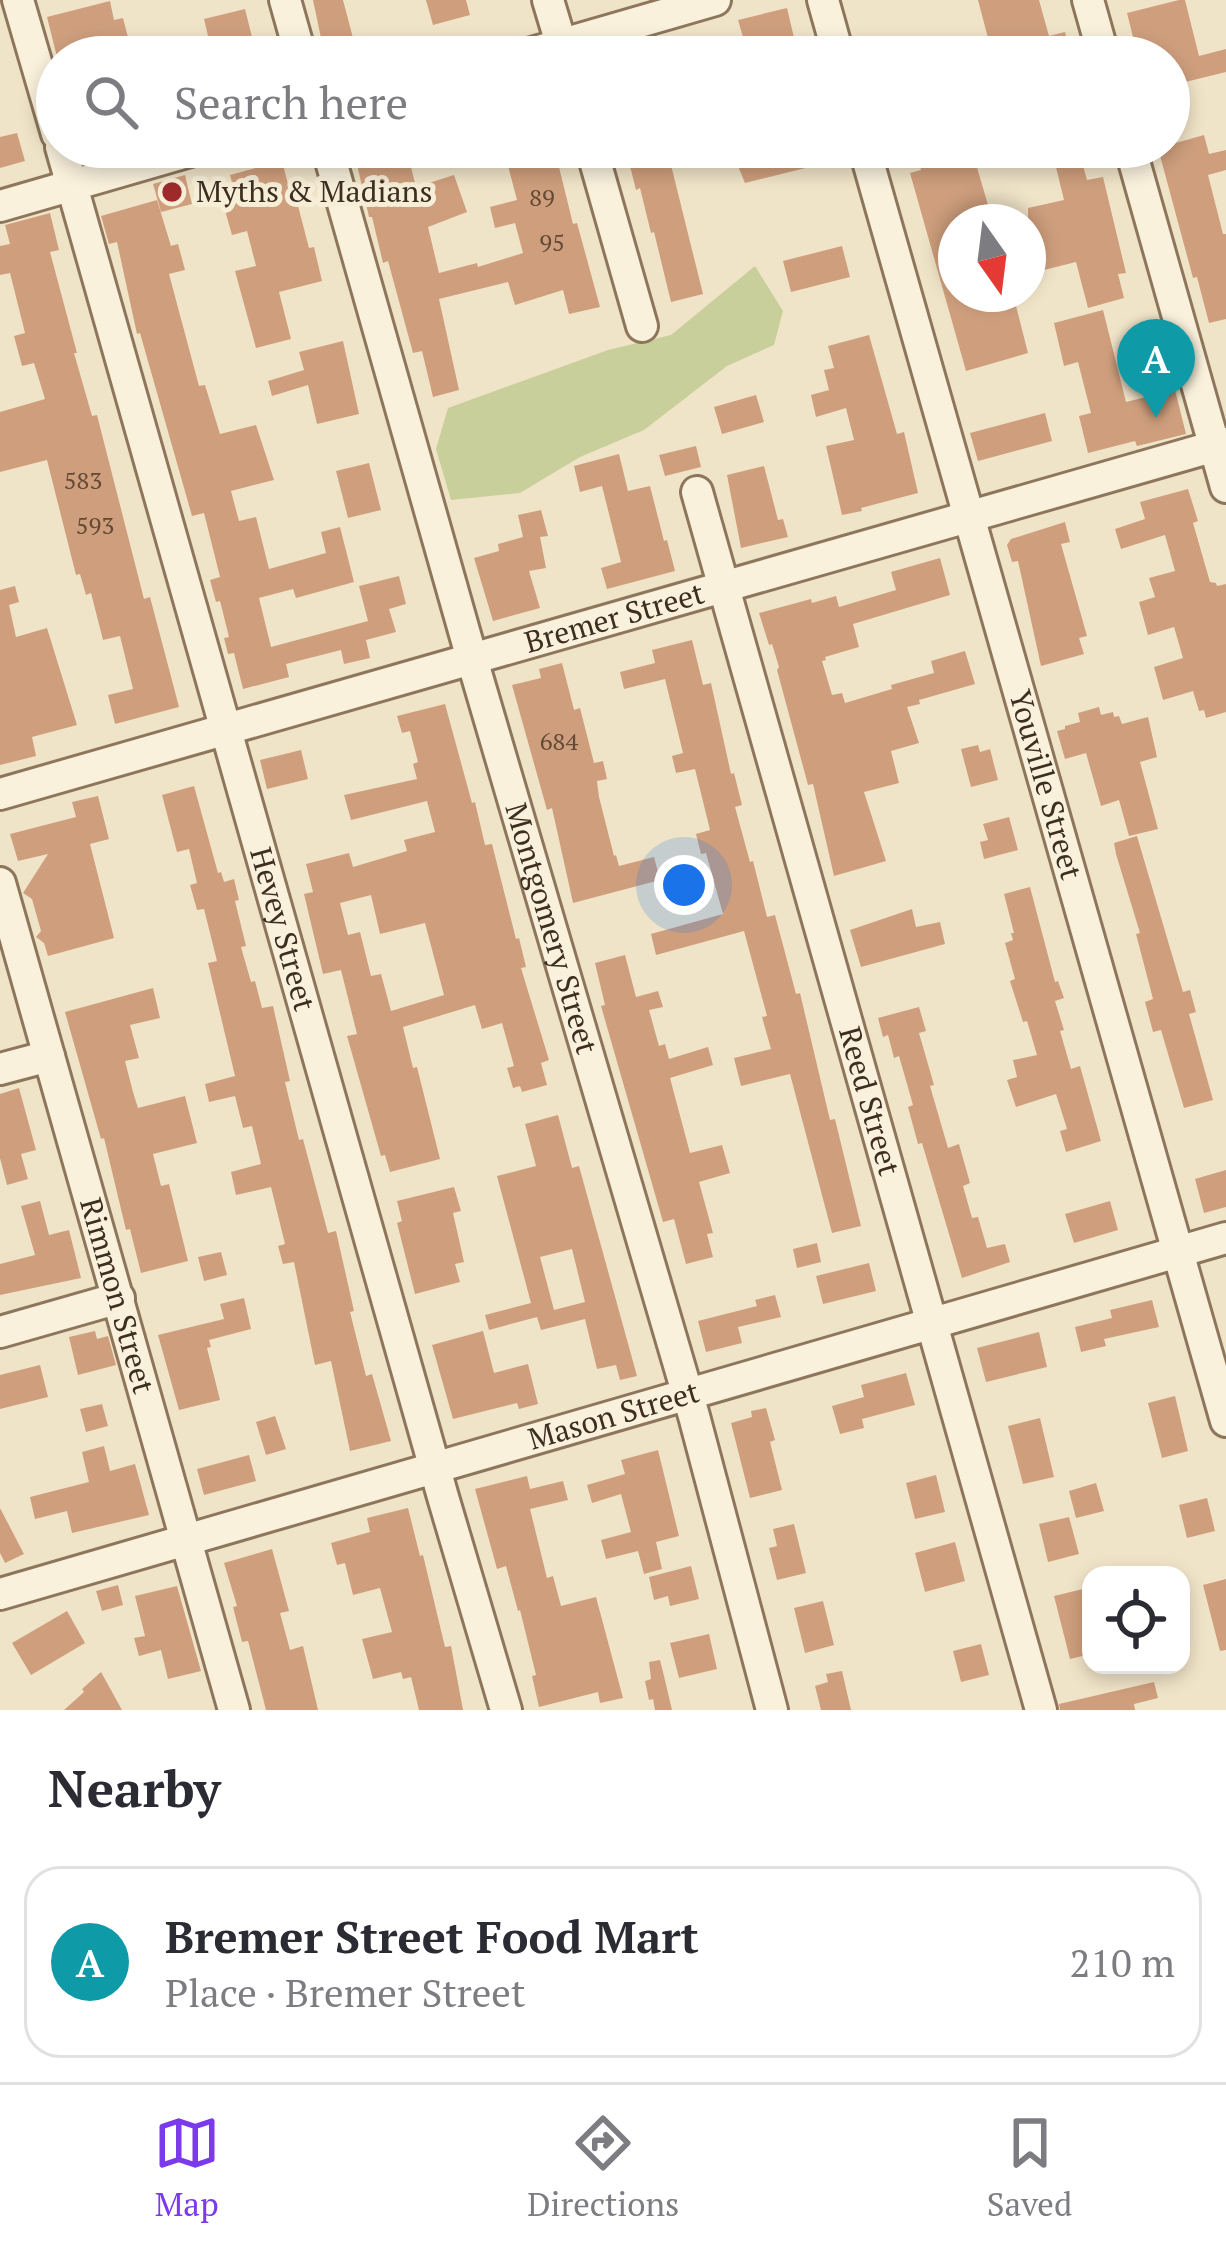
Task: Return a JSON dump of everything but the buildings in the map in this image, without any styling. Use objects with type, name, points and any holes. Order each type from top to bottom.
[{"type":"street","points":[[18,0],[36,62]]},
{"type":"street","points":[[285,0],[296,36]]},
{"type":"street","points":[[548,0],[559,36]]},
{"type":"street","points":[[608,36],[716,0]]},
{"type":"street","points":[[823,0],[832,36]]},
{"type":"street","points":[[1088,0],[1098,36]]},
{"type":"street","name":"Hevey Street","points":[[67,168],[506,1710]]},
{"type":"street","points":[[0,206],[131,168]]},
{"type":"street","name":"Montgomery Street","points":[[333,168],[688,1394],[772,1710]]},
{"type":"street","points":[[596,168],[642,326]]},
{"type":"street","name":"Youville Street","points":[[870,168],[1226,1420]]},
{"type":"street","points":[[1136,168],[1220,445],[1226,487]]},
{"type":"street","name":"Bremer Street","points":[[0,794],[1220,445]]},
{"type":"street","name":"Reed Street","points":[[697,491],[1041,1710]]},
{"type":"street","name":"Rimmon Street","points":[[0,884],[234,1710]]},
{"type":"street","points":[[0,1070],[49,1056]]},
{"type":"street","name":"Mason Street","points":[[0,1594],[1226,1238]]},
{"type":"street","points":[[0,1332],[118,1298]]},
{"type":"green space","points":[[755,266],[783,311],[774,345],[727,366],[644,430],[580,457],[520,493],[451,500],[436,449],[448,408],[608,350],[671,335]]},
{"type":"place","name":"Myths & Madians","points":[[172,192]]},
{"type":"place","name":"Bremer Street Food Mart","points":[[1156,418]]}]
